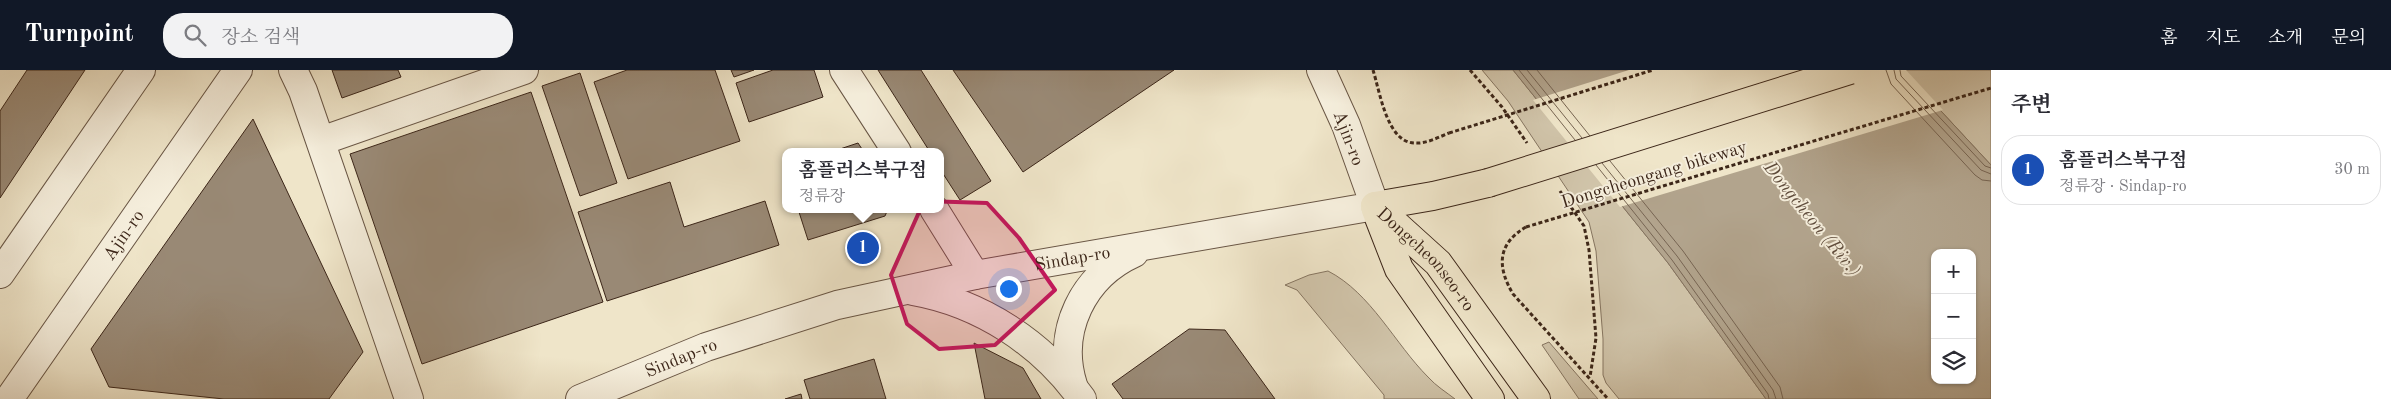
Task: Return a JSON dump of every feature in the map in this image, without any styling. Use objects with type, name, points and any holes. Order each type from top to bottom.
[{"type":"main road","name":"Sindap-ro","points":[[1375,206],[1433,196],[1488,183],[1850,70]]},
{"type":"main road","name":"Dongcheonseo-ro","points":[[1375,206],[1400,269],[1490,399]]},
{"type":"main road","name":"Dongcheonseo-ro","points":[[1375,206],[1438,263],[1536,399]]},
{"type":"street","points":[[0,274],[141,70]]},
{"type":"street","name":"Ajin-ro","points":[[9,399],[238,70]]},
{"type":"street","points":[[293,70],[303,91],[409,399]]},
{"type":"street","points":[[320,141],[524,70]]},
{"type":"street","points":[[844,70],[894,148]]},
{"type":"street","name":"Ajin-ro","points":[[1321,70],[1346,125],[1375,206]]},
{"type":"street","name":"Sindap-ro","points":[[580,399],[706,347],[838,304],[975,275],[1375,206]]},
{"type":"street","points":[[936,213],[975,275]]},
{"type":"street","points":[[1078,392],[1067,367],[1066,354],[1074,319],[1081,301],[1092,284],[1107,267],[1153,244]]},
{"type":"street","points":[[902,289],[942,297],[987,316],[1030,343],[1052,361],[1078,392]]},
{"type":"path","points":[[1373,70],[1390,125],[1396,136],[1405,143],[1418,144],[1653,70]]},
{"type":"path","points":[[1470,70],[1502,108]]},
{"type":"path","name":"Dongcheongang bikeway","points":[[1590,377],[1513,294],[1505,280],[1502,266],[1507,242],[1513,234],[1526,227],[1991,88]]},
{"type":"path","points":[[1584,226],[1589,250],[1596,338],[1590,377],[1608,399]]},
{"type":"highlighted area","points":[[924,201],[987,203],[1019,238],[1055,290],[995,345],[939,349],[907,324],[891,275]]},
{"type":"shaded area","points":[[1482,70],[1513,70],[1668,263],[1766,399],[1619,399],[1606,383],[1603,375],[1603,339],[1596,251],[1589,222],[1508,101]]},
{"type":"shaded area","points":[[1903,70],[1991,70],[1991,165]]},
{"type":"shaded area","points":[[1328,271],[1357,292],[1382,320],[1416,364],[1438,386],[1455,399],[1384,399],[1384,395],[1297,290],[1285,285],[1309,275]]},
{"type":"shaded area","points":[[1549,342],[1598,399],[1579,399],[1542,345]]},
{"type":"water","name":"Dongcheon (Riv.)","points":[[1513,70],[1903,70],[1991,165],[1991,399],[1766,399],[1668,263]]},
{"type":"pier","points":[[1629,70],[1906,70],[1943,110],[1620,207],[1533,100]]},
{"type":"building","points":[[27,70],[85,70],[0,198],[0,111]]},
{"type":"building","points":[[332,70],[398,70],[401,77],[342,98]]},
{"type":"building","points":[[627,70],[715,70],[740,141],[628,179],[594,82]]},
{"type":"building","points":[[731,70],[754,70],[734,77]]},
{"type":"building","points":[[773,70],[814,70],[823,97],[749,122],[736,83]]},
{"type":"building","points":[[878,70],[921,70],[991,181],[960,200],[944,175],[944,148],[927,148]]},
{"type":"building","points":[[953,70],[1174,70],[1023,172]]},
{"type":"building","points":[[580,73],[617,183],[580,196],[542,86]]},
{"type":"building","points":[[531,92],[603,302],[422,364],[350,154]]},
{"type":"building","points":[[253,119],[363,352],[329,399],[224,399],[109,387],[91,349]]},
{"type":"building","points":[[858,143],[861,148],[843,148]]},
{"type":"building","points":[[670,182],[684,227],[765,201],[779,245],[607,301],[578,212]]},
{"type":"building","points":[[799,213],[886,213],[885,216],[808,240]]},
{"type":"building","points":[[1189,329],[1225,330],[1275,399],[1123,399],[1112,384]]},
{"type":"building","points":[[974,343],[1023,368],[1041,399],[985,399]]},
{"type":"building","points":[[874,359],[886,399],[810,399],[804,380]]},
{"type":"building","points":[[801,394],[802,399],[785,399]]},
{"type":"place","name":"홈플러스북구점","points":[[863,248]]}]
